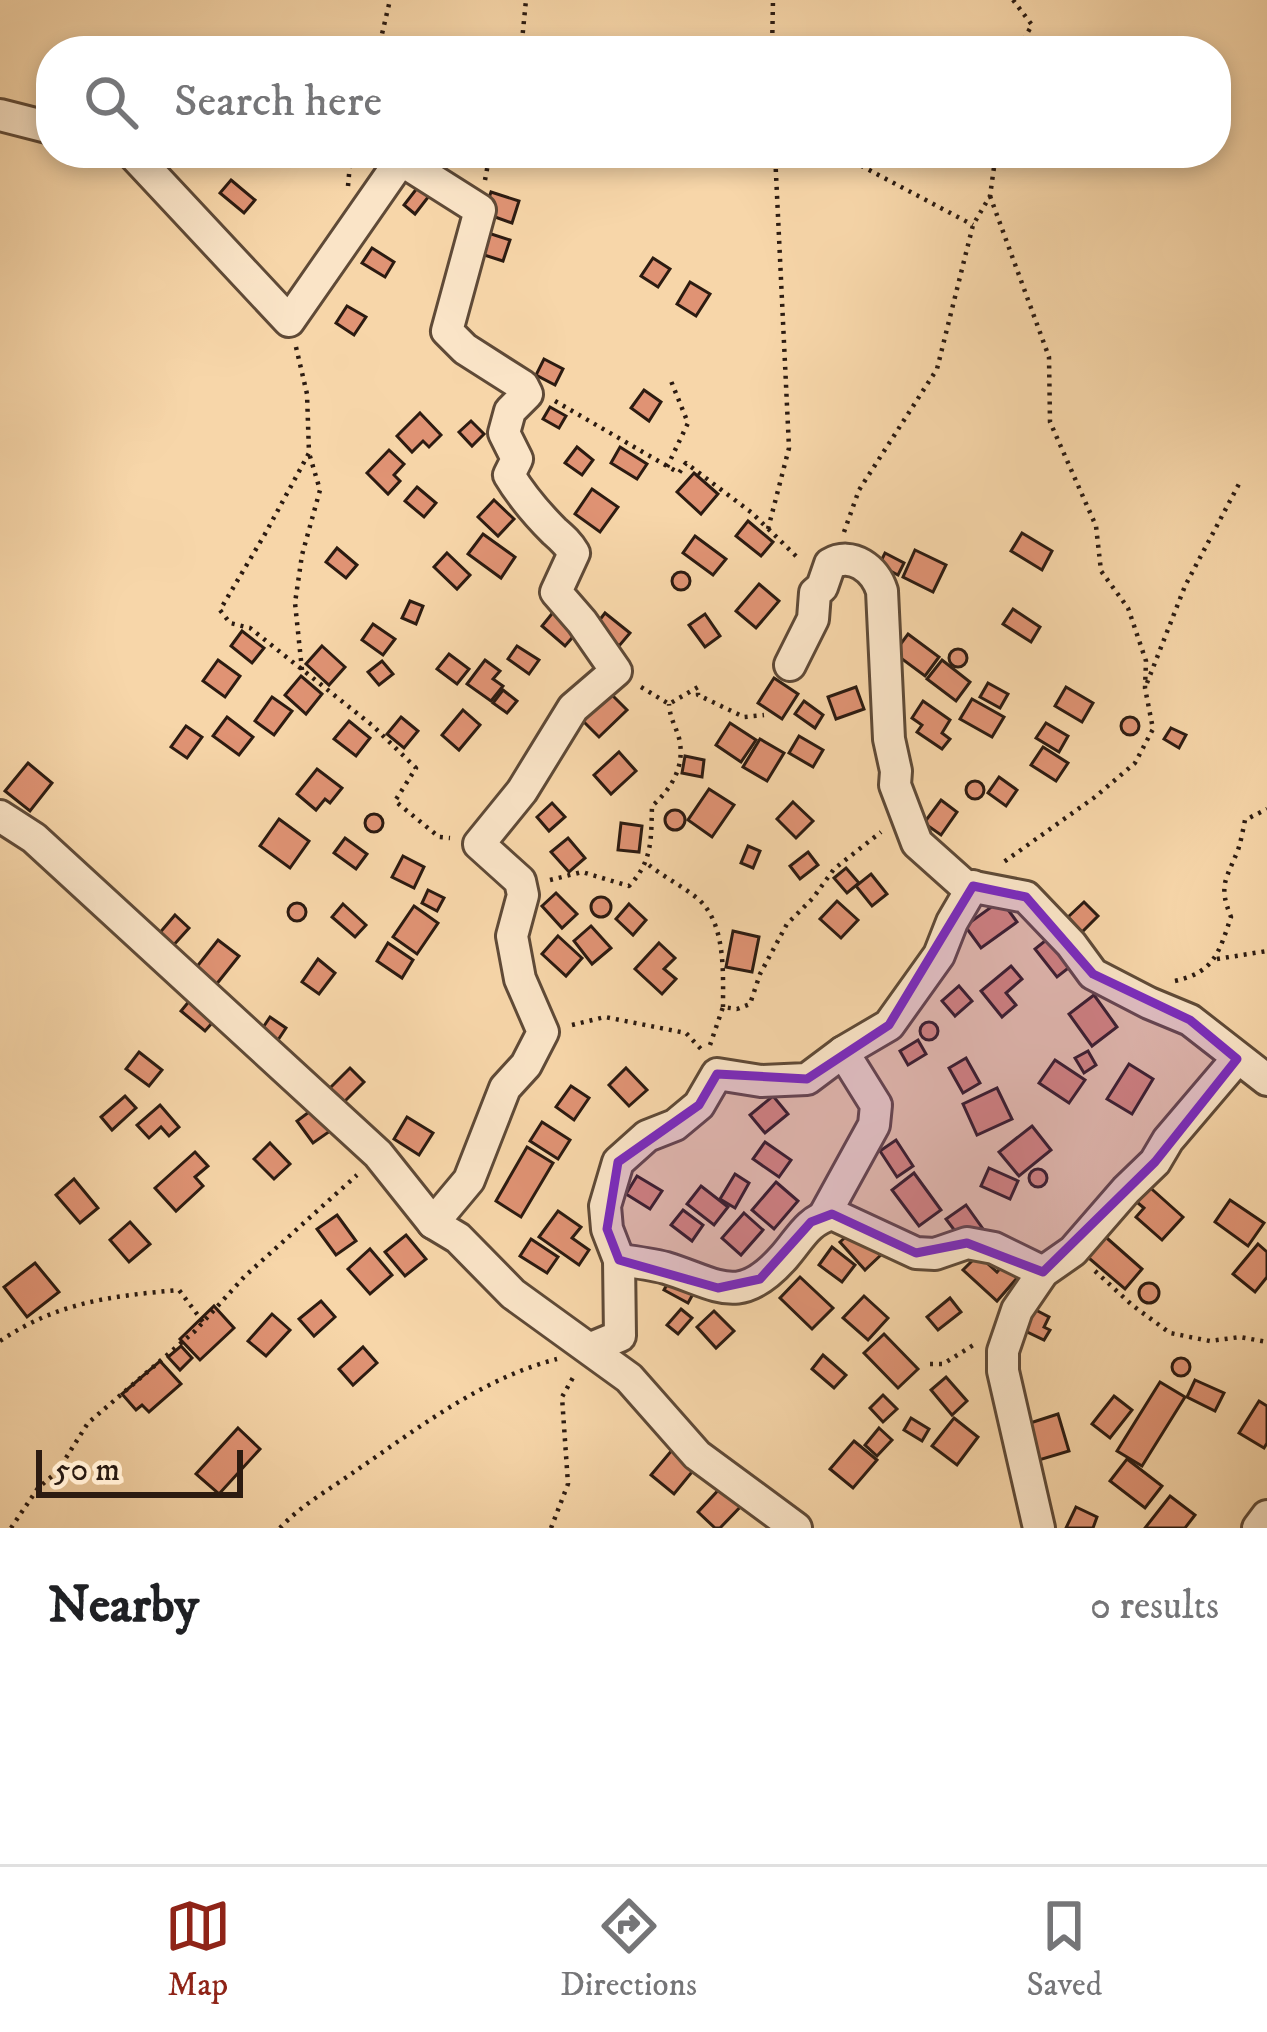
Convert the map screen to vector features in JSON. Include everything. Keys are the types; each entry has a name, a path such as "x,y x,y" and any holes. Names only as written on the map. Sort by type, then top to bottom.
{"street":[{"path":"0,115 36,124"},
{"path":"146,168 289,320 394,168"},
{"path":"413,168 481,210 447,331 465,349 518,382 526,394 510,411 504,433 517,459 509,475 574,553 556,592 616,671 573,708 522,791 479,844 512,872 522,889 512,936 520,979 543,1032 526,1065 506,1088 469,1180 433,1222"},
{"path":"790,665 813,619 815,593 828,574 862,562 880,585 895,784 911,832 923,849 964,885 1026,897 1093,974 1190,1020 1267,1080"},
{"path":"0,816 34,838 378,1154 433,1222 458,1238 513,1294 641,1390 697,1455 779,1523"},
{"path":"0,836 34,838"},
{"path":"591,1348 620,1336 619,1259 607,1229 605,1206 618,1162 647,1136 675,1126 699,1105 717,1074 761,1081 807,1079 889,1025 939,955 974,886"},
{"path":"824,1216 874,1125 876,1105 843,1052"},
{"path":"1040,1528 1003,1371 1003,1352 1017,1310 1043,1272 1073,1251 1155,1162 1237,1059"},
{"path":"619,1259 662,1267 718,1288 743,1288 776,1265 811,1222 832,1214 916,1253 934,1254 967,1243 994,1248 1043,1272"},
{"path":"1258,1528 1267,1516"}],"path":[{"path":"382,36 391,0"},
{"path":"524,36 526,0"},
{"path":"772,36 773,0"},
{"path":"1013,0 1032,26 1026,36"},
{"path":"769,529 790,448 776,168"},
{"path":"866,168 974,225"},
{"path":"526,394 547,396 679,473 686,463 752,513 808,567 828,574 859,490 937,369 974,225 990,196 994,168"},
{"path":"974,886 1135,763 1153,729 1145,688 1146,661 1128,608 1101,571 1096,526 1050,422 1049,357 990,196"},
{"path":"289,320 307,394 309,453 320,490 295,603 302,670"},
{"path":"667,466 688,423 671,381"},
{"path":"309,453 220,610 230,623 250,628 373,726 416,768 395,800 440,836 479,844"},
{"path":"1145,688 1185,586 1240,482"},
{"path":"616,671 669,704"},
{"path":"669,704 698,687 698,694 744,717 764,715"},
{"path":"522,889 582,872 629,886 647,864 653,842 652,806 673,785 681,746 670,723 669,704"},
{"path":"1150,1004 1167,982 1194,976 1216,958 1231,917 1222,896 1226,873 1246,820 1267,809"},
{"path":"723,1007 750,1004 760,974 788,924 834,869 874,836 908,819"},
{"path":"543,1032 605,1017 686,1034 707,1056 723,1007 713,915 696,897 647,864"},
{"path":"1216,958 1267,951"},
{"path":"11,1528 38,1488 57,1472 88,1423 203,1322 245,1276 378,1154"},
{"path":"1073,1251 1170,1333 1210,1341 1240,1336 1267,1342"},
{"path":"0,1341 28,1322 105,1296 179,1290 203,1322"},
{"path":"930,1364 943,1364 1012,1324"},
{"path":"280,1528 434,1417 523,1368 591,1348"},
{"path":"551,1528 568,1484 562,1396 591,1348"}],"highlighted area":[{"path":"973,886 1026,897 1093,974 1190,1020 1237,1059 1155,1162 1043,1272 967,1243 916,1253 832,1214 811,1222 760,1279 718,1288 619,1260 607,1229 618,1162 699,1105 717,1074 807,1079 889,1025"}],"building":[{"path":"231,180 255,200 244,213 220,193"},
{"path":"418,187 429,196 415,214 404,205"},
{"path":"491,192 519,201 512,223 484,213"},
{"path":"482,231 510,240 503,261 475,252"},
{"path":"372,248 394,262 385,277 362,263"},
{"path":"653,258 670,269 658,287 641,276"},
{"path":"690,282 710,294 696,316 677,304"},
{"path":"347,306 366,317 354,335 336,323"},
{"path":"544,359 563,369 555,385 536,375"},
{"path":"644,390 661,402 649,421 631,408"},
{"path":"550,407 566,416 559,428 543,419"},
{"path":"420,413 441,435 429,447 423,441 412,452 397,436"},
{"path":"471,421 484,434 472,446 459,432"},
{"path":"577,447 593,460 582,475 565,463"},
{"path":"620,447 647,464 637,479 611,463"},
{"path":"389,450 404,464 394,475 400,481 388,494 367,473"},
{"path":"694,473 718,494 701,514 677,492"},
{"path":"417,487 436,503 424,517 405,501"},
{"path":"592,489 618,507 600,532 575,514"},
{"path":"494,500 514,519 498,536 478,517"},
{"path":"748,521 773,542 761,556 736,536"},
{"path":"1022,533 1052,551 1042,570 1011,551"},
{"path":"483,534 515,557 501,578 468,554"},
{"path":"695,536 726,559 713,575 683,553"},
{"path":"337,548 357,565 346,578 326,562"},
{"path":"915,550 946,565 933,592 903,577"},
{"path":"447,553 470,575 457,589 434,567"},
{"path":"885,553 904,563 898,575 879,565"},
{"path":"681,572 690,581 681,590 672,581"},
{"path":"759,584 779,601 756,628 736,611"},
{"path":"410,601 423,606 416,624 402,618"},
{"path":"1013,609 1040,627 1031,642 1003,624"},
{"path":"555,610 578,631 565,646 542,626"},
{"path":"605,613 630,633 619,646 595,626"},
{"path":"705,614 720,636 705,647 689,625"},
{"path":"373,624 395,639 383,655 362,640"},
{"path":"242,631 264,648 252,663 231,646"},
{"path":"908,634 939,657 925,676 894,653"},
{"path":"322,646 345,667 329,685 306,664"},
{"path":"517,646 539,660 529,674 508,659"},
{"path":"958,649 967,658 958,667 949,658"},
{"path":"449,654 469,669 457,684 437,669"},
{"path":"218,660 240,676 225,697 203,681"},
{"path":"485,660 500,671 493,679 503,686 491,701 467,684"},
{"path":"942,660 970,682 956,701 927,679"},
{"path":"382,661 393,674 379,685 368,672"},
{"path":"301,676 322,694 306,714 285,695"},
{"path":"774,678 798,694 782,719 758,703"},
{"path":"988,683 1008,694 1000,708 980,697"},
{"path":"856,687 864,709 836,719 828,697"},
{"path":"1066,687 1093,703 1082,722 1055,706"},
{"path":"605,688 627,710 599,737 577,715"},
{"path":"503,690 517,701 507,713 493,703"},
{"path":"272,697 292,711 274,735 255,721"},
{"path":"972,699 1004,717 992,737 960,719"},
{"path":"804,701 823,715 815,728 795,714"},
{"path":"923,701 950,720 942,733 950,739 942,749 917,732 922,725 912,718"},
{"path":"463,710 480,725 459,750 442,735"},
{"path":"227,717 253,737 239,755 213,736"},
{"path":"401,717 418,731 404,748 387,734"},
{"path":"1130,717 1139,726 1130,735 1121,726"},
{"path":"349,721 370,738 356,756 334,739"},
{"path":"730,723 756,740 741,762 716,745"},
{"path":"1046,723 1068,736 1059,752 1036,738"},
{"path":"186,726 202,737 187,758 171,747"},
{"path":"1171,728 1186,735 1179,748 1164,739"},
{"path":"799,736 823,750 813,767 789,753"},
{"path":"760,739 784,753 767,781 743,767"},
{"path":"1043,747 1068,763 1056,781 1031,765"},
{"path":"619,752 636,771 611,794 594,775"},
{"path":"685,756 704,760 702,777 682,773"},
{"path":"28,763 52,783 30,811 5,791"},
{"path":"317,769 342,788 330,803 325,799 316,810 297,794"},
{"path":"999,777 1017,790 1006,806 988,793"},
{"path":"975,781 984,790 975,799 966,790"},
{"path":"709,789 734,805 712,837 688,820"},
{"path":"941,800 957,812 941,835 924,823"},
{"path":"793,802 813,821 796,838 777,819"},
{"path":"552,803 565,817 549,831 537,817"},
{"path":"675,810 685,820 675,830 665,820"},
{"path":"374,814 383,823 374,832 365,823"},
{"path":"279,819 309,841 290,868 260,846"},
{"path":"621,823 642,826 639,852 618,850"},
{"path":"345,838 367,854 356,869 334,853"},
{"path":"568,838 585,858 569,872 551,852"},
{"path":"748,846 760,851 753,868 741,863"},
{"path":"808,852 818,865 800,879 790,866"},
{"path":"403,856 424,867 414,888 392,877"},
{"path":"846,868 859,883 847,893 834,878"},
{"path":"871,874 887,894 872,906 856,886"},
{"path":"428,890 444,898 437,911 422,903"},
{"path":"556,893 577,914 562,928 542,906"},
{"path":"601,897 611,907 601,917 591,907"},
{"path":"1001,900 1017,922 981,948 965,926"},
{"path":"837,901 858,920 841,938 820,919"},
{"path":"1084,902 1098,916 1082,932 1068,917"},
{"path":"297,903 306,912 297,921 288,912"},
{"path":"343,904 366,925 355,937 332,917"},
{"path":"629,904 646,920 633,935 616,919"},
{"path":"414,906 438,923 417,954 393,937"},
{"path":"175,915 189,928 171,948 157,936"},
{"path":"591,926 611,948 592,964 574,941"},
{"path":"733,931 759,937 752,972 726,967"},
{"path":"558,936 582,958 566,976 542,954"},
{"path":"1050,937 1071,966 1057,977 1035,949"},
{"path":"218,940 239,956 215,986 195,969"},
{"path":"388,943 413,960 402,978 377,961"},
{"path":"659,943 675,958 664,969 676,979 662,994 635,969"},
{"path":"318,959 335,973 319,994 302,982"},
{"path":"1011,966 1022,979 1006,993 1016,1005 1002,1017 981,991"},
{"path":"959,986 972,1001 955,1016 942,1001"},
{"path":"196,993 220,1014 205,1031 181,1011"},
{"path":"1094,995 1117,1027 1092,1046 1069,1014"},
{"path":"270,1017 286,1028 276,1043 260,1032"},
{"path":"929,1022 938,1031 929,1040 920,1031"},
{"path":"918,1040 926,1054 908,1065 900,1051"},
{"path":"1088,1051 1096,1065 1084,1073 1075,1058"},
{"path":"139,1052 162,1070 149,1086 126,1069"},
{"path":"966,1058 980,1083 963,1093 949,1068"},
{"path":"1055,1060 1085,1080 1069,1103 1039,1083"},
{"path":"1129,1064 1153,1079 1132,1114 1107,1099"},
{"path":"350,1068 364,1082 343,1103 329,1089"},
{"path":"626,1068 647,1090 629,1106 609,1085"},
{"path":"571,1086 589,1098 574,1120 556,1107"},
{"path":"997,1088 1012,1119 977,1135 963,1104"},
{"path":"125,1096 136,1108 112,1130 101,1117"},
{"path":"773,1096 788,1114 765,1133 750,1115"},
{"path":"160,1105 179,1127 169,1136 161,1127 149,1138 137,1125"},
{"path":"317,1106 333,1129 313,1143 297,1121"},
{"path":"407,1117 433,1133 419,1155 394,1139"},
{"path":"542,1122 570,1140 558,1159 530,1141"},
{"path":"1032,1126 1051,1150 1019,1176 999,1152"},
{"path":"896,1140 913,1166 897,1177 880,1151"},
{"path":"765,1142 791,1160 779,1177 753,1159"},
{"path":"270,1143 290,1164 274,1179 254,1159"},
{"path":"527,1147 553,1163 521,1217 496,1201"},
{"path":"195,1152 208,1166 195,1177 203,1186 176,1211 155,1188"},
{"path":"989,1168 1018,1181 1010,1199 981,1186"},
{"path":"1038,1169 1047,1178 1038,1187 1029,1178"},
{"path":"914,1173 941,1210 919,1226 892,1190"},
{"path":"735,1174 749,1183 735,1208 720,1199"},
{"path":"637,1176 662,1191 650,1209 626,1194"},
{"path":"74,1179 98,1208 80,1223 56,1195"},
{"path":"776,1182 798,1201 774,1229 752,1210"},
{"path":"1145,1183 1183,1217 1162,1240 1136,1217 1144,1208 1132,1198"},
{"path":"701,1186 728,1207 714,1225 687,1204"},
{"path":"1230,1200 1264,1223 1248,1246 1215,1222"},
{"path":"966,1205 983,1229 964,1243 946,1219"},
{"path":"683,1210 703,1225 692,1241 671,1225"},
{"path":"558,1211 581,1227 572,1238 589,1250 579,1265 539,1237"},
{"path":"744,1213 763,1230 741,1255 722,1238"},
{"path":"337,1215 356,1241 336,1255 317,1229"},
{"path":"130,1222 150,1244 129,1262 110,1240"},
{"path":"858,1226 883,1253 865,1270 840,1242"},
{"path":"1100,1232 1142,1269 1125,1289 1083,1253"},
{"path":"406,1235 426,1259 405,1276 385,1252"},
{"path":"531,1239 558,1257 547,1273 520,1256"},
{"path":"1258,1244 1267,1252 1267,1277 1255,1292 1233,1274"},
{"path":"832,1247 855,1265 842,1282 819,1265"},
{"path":"370,1249 392,1275 370,1294 348,1269"},
{"path":"978,1255 997,1272 1003,1265 1017,1278 997,1301 963,1270"},
{"path":"35,1263 59,1292 27,1317 4,1287"},
{"path":"674,1272 698,1285 688,1303 664,1290"},
{"path":"800,1277 833,1308 812,1329 780,1298"},
{"path":"1149,1283 1159,1293 1149,1303 1139,1293"},
{"path":"864,1296 888,1318 868,1340 843,1318"},
{"path":"950,1298 961,1312 938,1330 927,1317"},
{"path":"321,1301 335,1317 314,1336 299,1319"},
{"path":"214,1306 234,1328 200,1360 180,1339"},
{"path":"1030,1307 1049,1317 1044,1327 1050,1330 1044,1340 1019,1328"},
{"path":"681,1309 692,1318 678,1334 667,1325"},
{"path":"714,1311 734,1331 716,1348 697,1327"},
{"path":"272,1314 290,1330 266,1356 248,1341"},
{"path":"884,1334 918,1369 898,1388 864,1353"},
{"path":"181,1346 192,1358 180,1370 168,1357"},
{"path":"363,1347 377,1363 353,1385 339,1369"},
{"path":"823,1355 846,1375 834,1388 812,1369"},
{"path":"1181,1358 1190,1367 1181,1376 1172,1367"},
{"path":"160,1361 181,1384 149,1412 142,1405 136,1410 122,1394"},
{"path":"946,1377 967,1401 952,1415 931,1390"},
{"path":"1195,1380 1224,1393 1215,1411 1187,1397"},
{"path":"1160,1382 1185,1397 1142,1466 1117,1451"},
{"path":"883,1395 897,1409 883,1422 870,1408"},
{"path":"1114,1396 1132,1410 1110,1438 1092,1424"},
{"path":"1259,1401 1267,1406 1264,1448 1239,1433"},
{"path":"1058,1414 1069,1451 1039,1460 1027,1424"},
{"path":"911,1418 929,1429 922,1441 904,1430"},
{"path":"954,1418 978,1437 957,1465 932,1446"},
{"path":"238,1428 260,1449 219,1494 196,1474"},
{"path":"879,1428 892,1440 877,1456 865,1445"},
{"path":"854,1441 877,1460 853,1488 830,1469"},
{"path":"678,1443 701,1461 674,1494 651,1475"},
{"path":"1127,1459 1162,1486 1145,1508 1110,1481"},
{"path":"725,1483 745,1502 715,1528 698,1512"},
{"path":"1170,1496 1195,1515 1185,1528 1145,1528"},
{"path":"1076,1507 1097,1517 1093,1528 1066,1528"}]}
